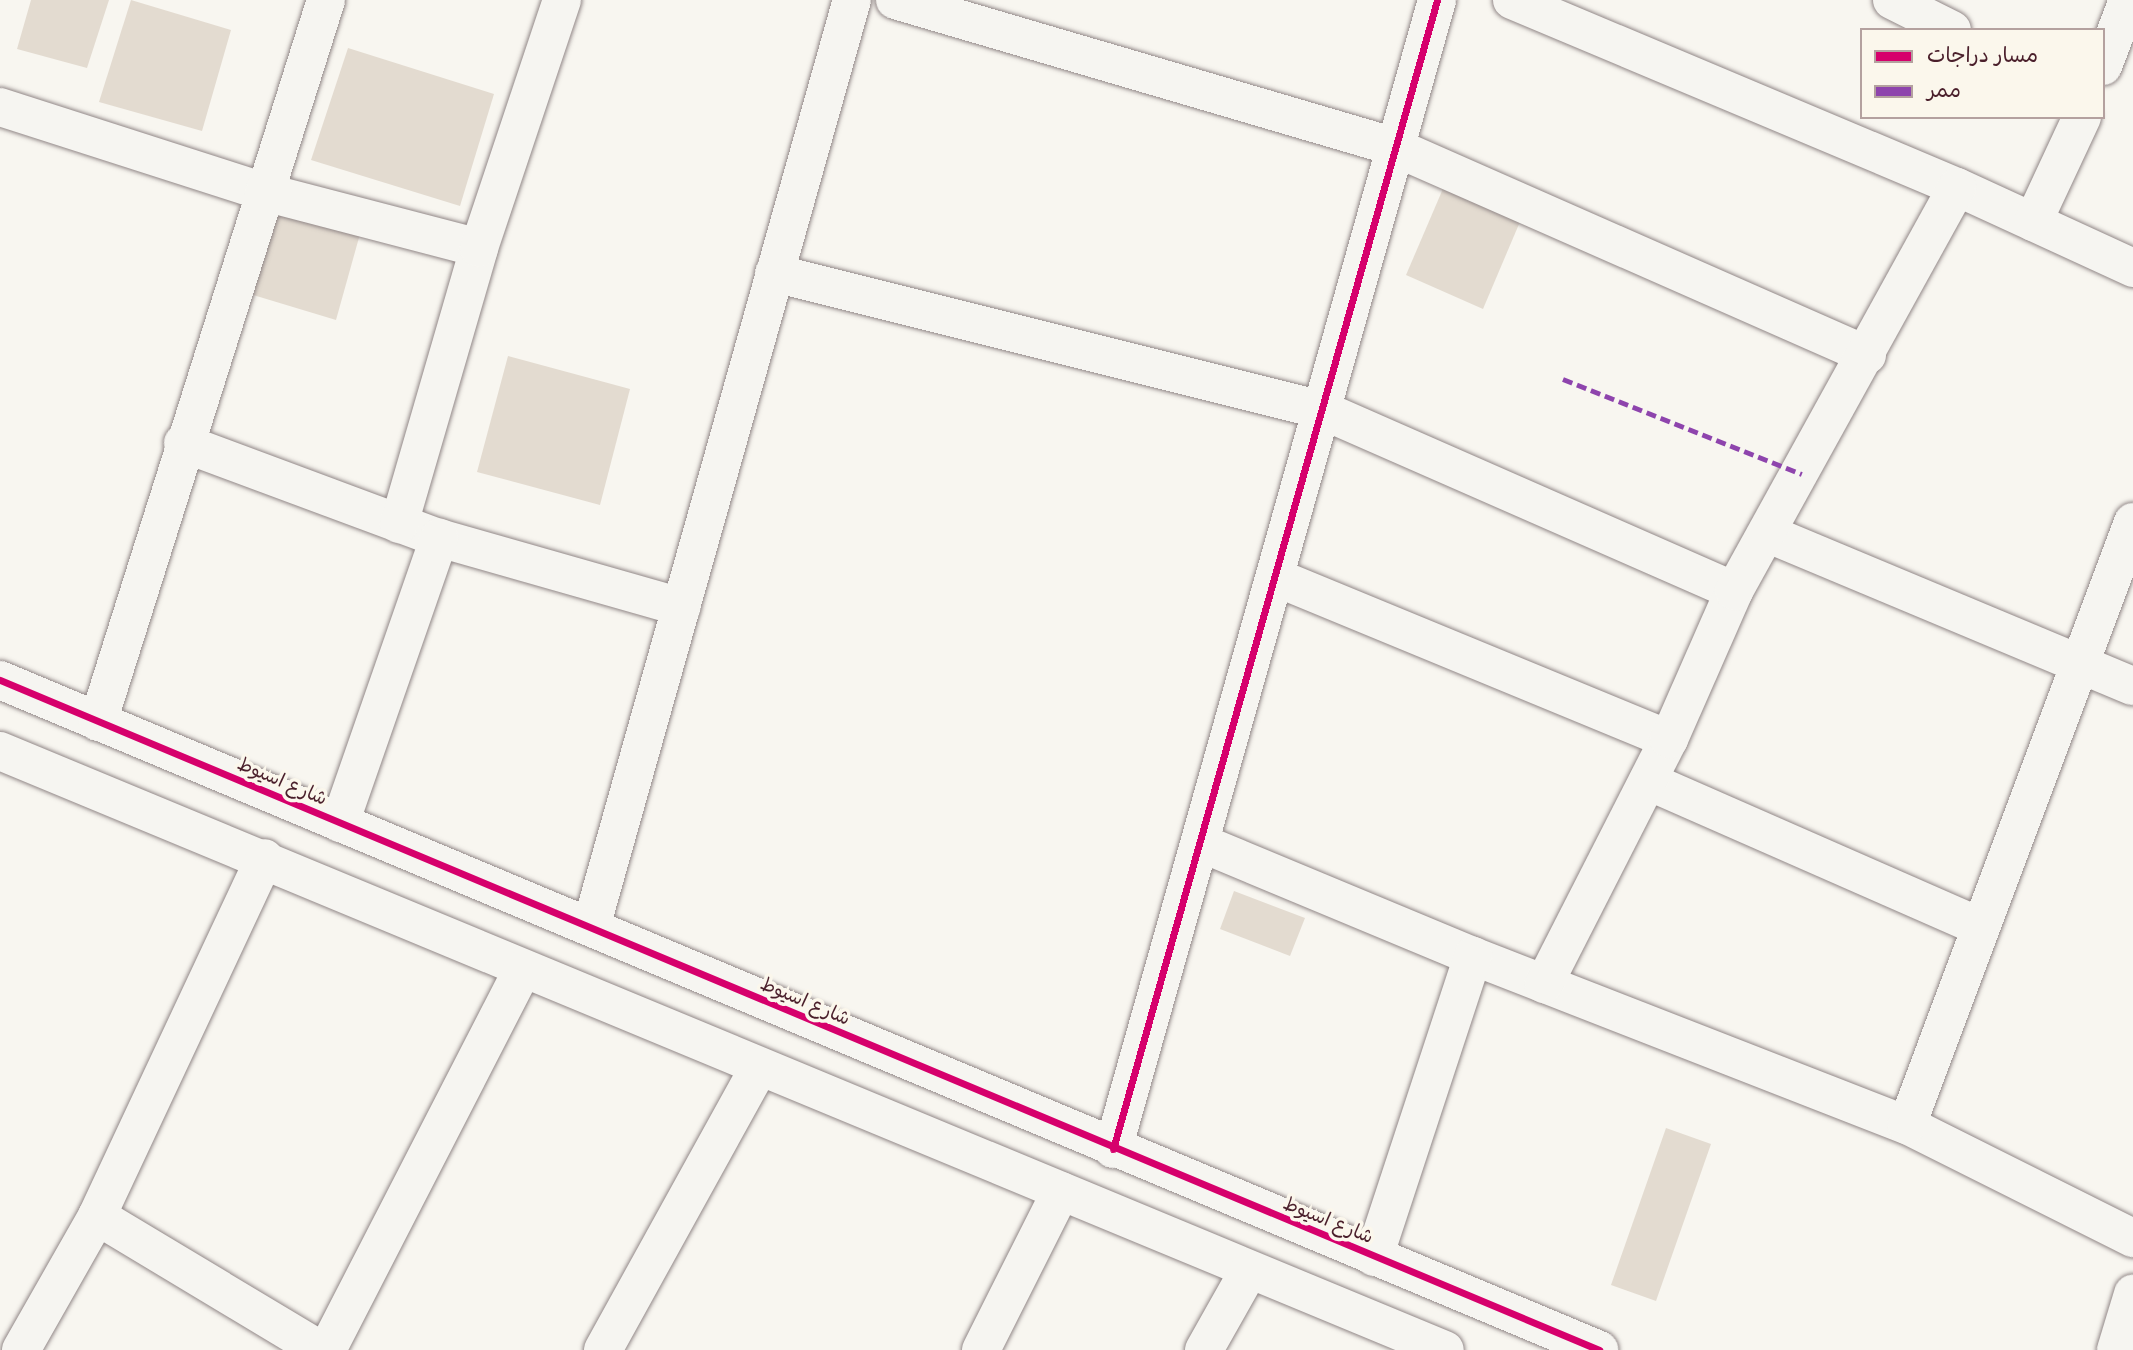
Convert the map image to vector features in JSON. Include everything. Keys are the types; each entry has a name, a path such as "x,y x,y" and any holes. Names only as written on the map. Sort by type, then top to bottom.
{"street":[{"path":"97,722 183,443 326,0"},
{"path":"399,524 478,248 562,0"},
{"path":"591,927 852,0"},
{"path":"895,0 1392,146 1867,355"},
{"path":"1113,1149 1322,410 1392,146 1437,0"},
{"path":"1892,0 1948,28"},
{"path":"2105,61 2128,0"},
{"path":"1525,2 1957,187 2133,268"},
{"path":"0,107 264,192 478,248"},
{"path":"2033,222 2081,119"},
{"path":"1544,984 1669,739 1734,591 1769,534 1957,187"},
{"path":"774,273 1322,410 1734,591"},
{"path":"183,443 439,538 681,607"},
{"path":"1907,1125 1979,926 2133,522"},
{"path":"1769,534 2077,665 2133,686"},
{"path":"340,824 439,538"},
{"path":"1275,577 1669,739"},
{"name":"شارع اسيوط","path":"0,680 1113,1149 1599,1350"},
{"path":"4,762 265,858 523,969 1060,1191 1248,1272 1445,1350"},
{"path":"1648,781 1979,926"},
{"path":"1201,843 1472,956 1907,1125 2133,1238"},
{"path":"21,1350 97,1216 265,858"},
{"path":"1374,1257 1472,956"},
{"path":"327,1350 523,969"},
{"path":"603,1350 759,1067"},
{"path":"981,1350 1060,1191"},
{"path":"97,1216 320,1350"},
{"path":"1204,1350 1248,1272"},
{"path":"2116,1350 2133,1294"}],"building":[{"path":"31,0 109,0 87,68 17,49"},
{"path":"131,0 231,30 202,131 99,102"},
{"path":"348,48 494,94 460,206 311,160"},
{"path":"1445,184 1522,217 1483,309 1406,275"},
{"path":"276,207 360,234 336,320 253,295"},
{"path":"508,356 630,389 600,505 477,472"},
{"path":"1234,891 1305,918 1290,956 1220,929"},
{"path":"1666,1128 1711,1144 1656,1301 1611,1285"}],"marked path":[{"path":"1563,379 1802,474"}],"cycle path":[{"path":"1113,1149 1437,0"},
{"path":"0,680 1599,1350"}]}
